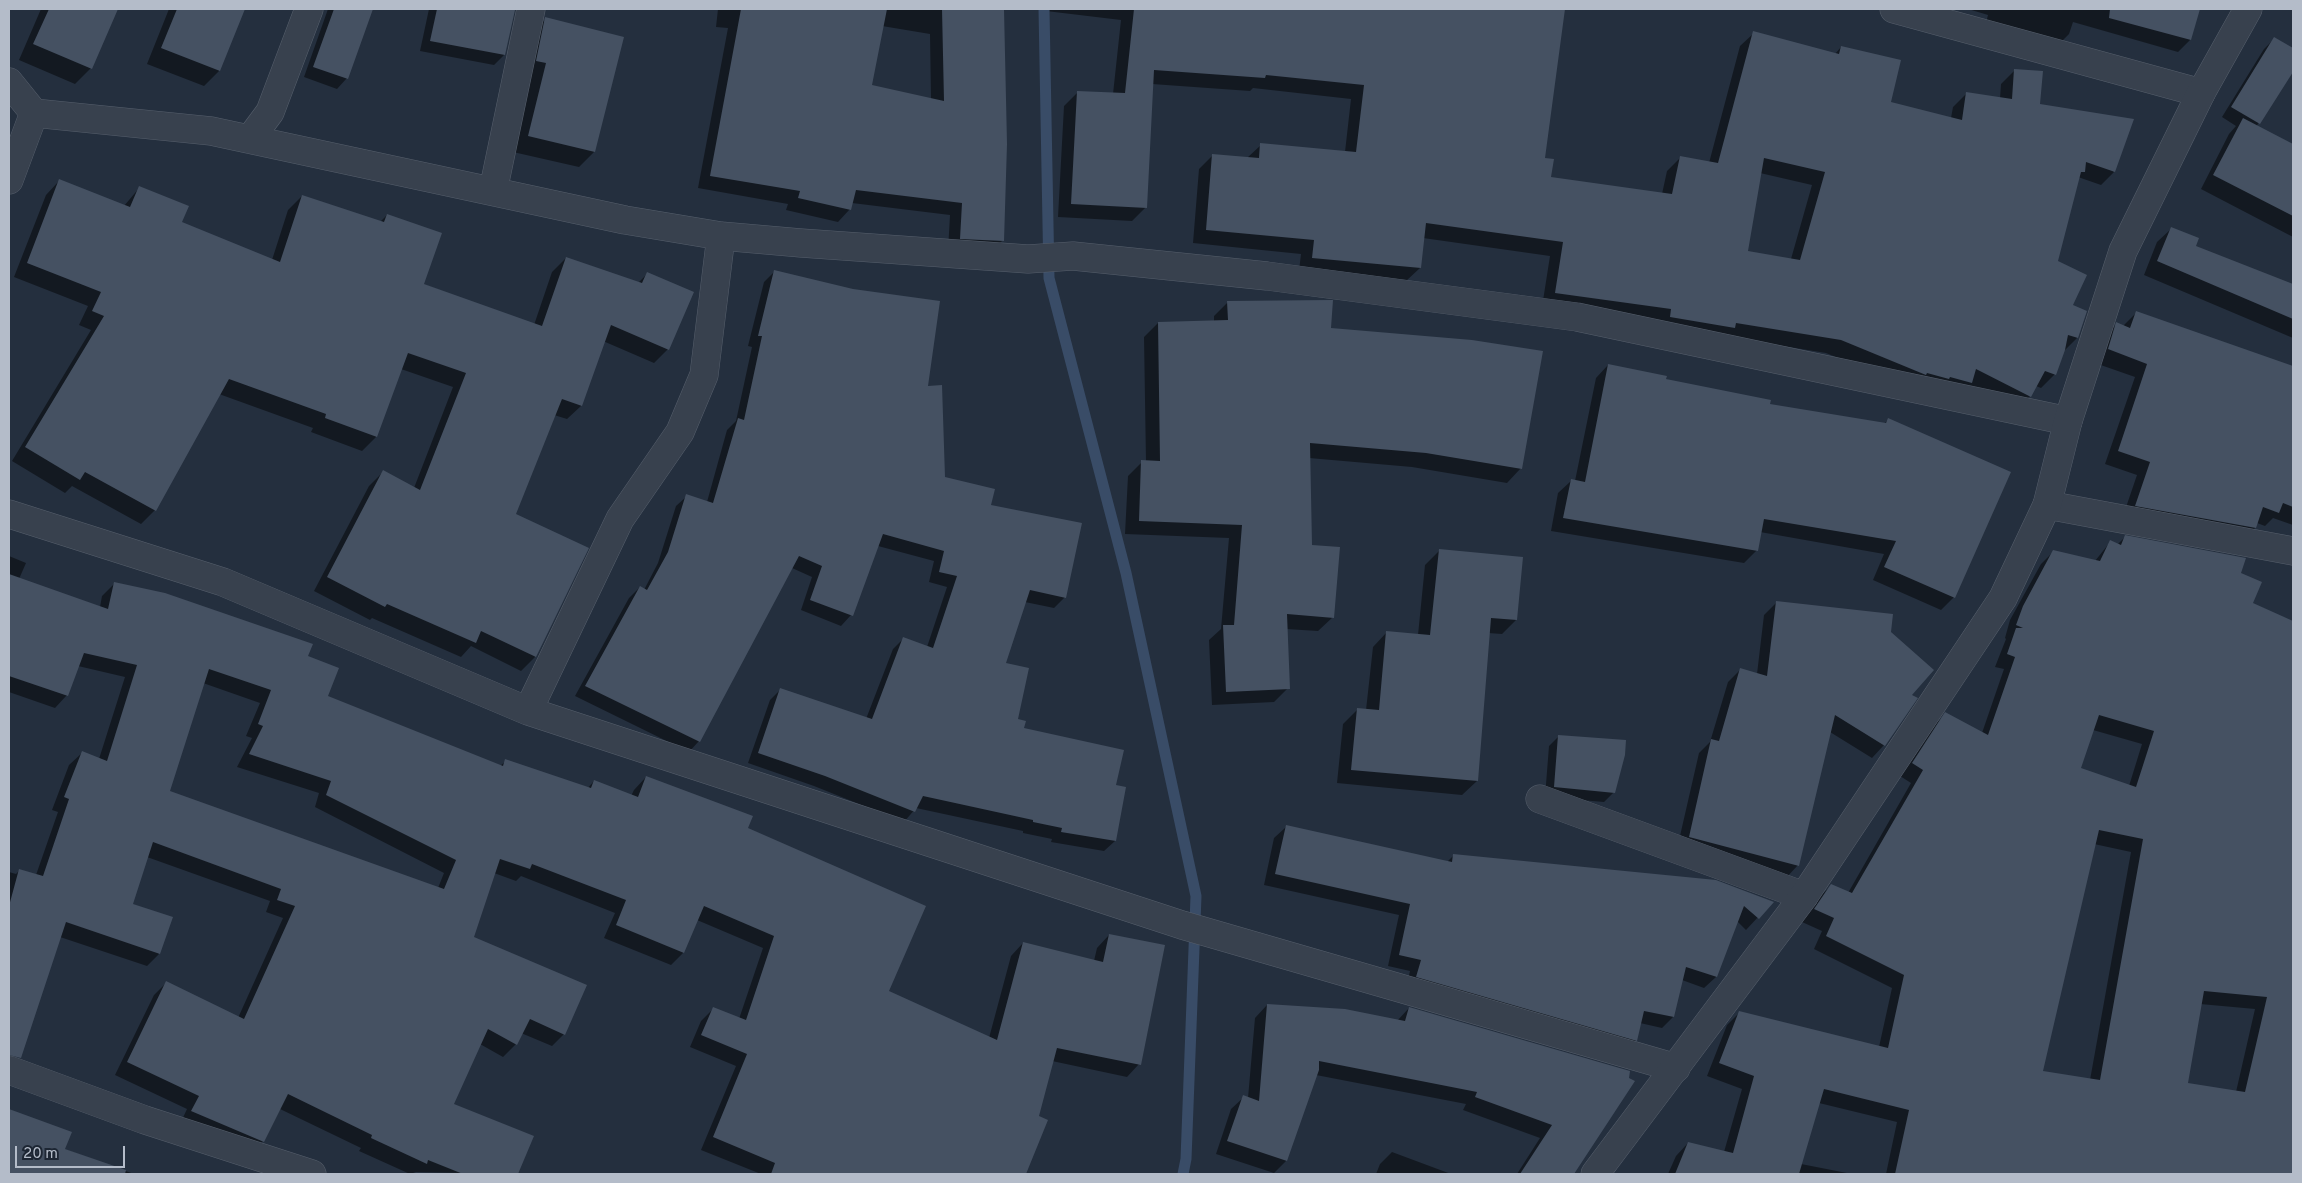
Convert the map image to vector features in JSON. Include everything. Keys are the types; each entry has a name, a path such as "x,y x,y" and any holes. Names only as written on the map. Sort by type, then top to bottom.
{"street":[{"path":"250,139 270,112 310,9"},
{"path":"493,192 531,9"},
{"path":"1894,9 2201,93"},
{"path":"1595,1174 1804,896 2003,598 2047,505 2068,421 2123,251 2201,93 2248,9"},
{"path":"9,82 34,113 211,132 625,220 722,236 1028,259 1073,256 1267,276 1577,318 2068,421"},
{"path":"9,180 34,113"},
{"path":"528,711 620,519 680,432 704,375 722,236"},
{"path":"2047,505 2293,551"},
{"path":"9,514 223,582 528,711 1182,925 1676,1068"},
{"path":"1540,800 1804,896"},
{"path":"9,1070 145,1120 312,1174"}],"building":[{"path":"49,9 118,9 92,69 33,44"},
{"path":"177,9 245,9 220,71 161,48"},
{"path":"334,9 373,9 348,79 313,67"},
{"path":"437,9 515,10 505,55 430,41"},
{"path":"741,9 887,9 872,85 944,101 942,9 1004,9 1007,144 1004,241 960,239 962,203 856,190 851,210 798,198 800,191 710,176"},
{"path":"1134,9 1565,9 1545,158 1554,159 1551,177 1672,194 1680,156 1718,163 1753,31 1839,54 1841,46 1901,60 1891,102 1962,120 1966,92 2012,99 2014,69 2043,71 2040,104 2134,119 2115,172 2086,162 2085,172 2081,172 2058,261 2087,275 2073,305 2087,311 2078,338 2068,335 2056,375 2045,371 2031,397 1976,369 1972,383 1927,373 1926,375 1841,340 1736,323 1735,328 1670,317 1671,309 1555,293 1563,242 1426,223 1421,268 1312,258 1314,240 1206,230 1212,154 1259,158 1260,143 1356,152 1364,85 1266,75 1265,78 1154,70 1147,208 1071,204 1077,91 1125,93","holes":["1764,158 1825,172 1800,260 1748,251"]},
{"path":"2110,9 2200,9 2191,40 2109,18"},
{"path":"545,17 624,37 595,152 528,136 546,63 536,61"},
{"path":"2274,37 2293,48 2293,72 2260,124 2231,107"},
{"path":"2243,118 2293,144 2293,216 2213,175"},
{"path":"59,179 130,207 139,186 189,206 182,222 280,262 302,195 384,222 387,214 442,233 424,284 542,326 566,257 642,283 647,272 694,292 669,350 611,325 582,406 562,399 516,514 589,548 536,657 481,631 476,643 387,604 385,607 327,577 383,470 420,490 466,373 408,353 377,437 325,418 326,414 229,379 156,511 85,472 80,480 25,447 104,316 92,311 101,292 27,263"},
{"path":"2171,227 2199,238 2196,246 2293,284 2293,319 2157,261"},
{"path":"774,270 853,289 940,301 928,386 942,385 945,477 995,489 991,505 1082,523 1066,598 1030,590 1006,663 1029,668 1018,719 1026,721 1024,728 1124,750 1116,785 1126,787 1116,841 1061,832 1062,828 1033,822 1033,820 923,796 915,812 825,776 758,753 780,688 872,719 903,637 933,648 957,576 939,572 944,551 883,534 853,616 810,600 822,566 799,556 700,742 585,686 640,586 647,590 668,552 686,494 713,503 738,418 744,420 762,336 758,336"},
{"path":"1333,300 1331,328 1472,340 1543,351 1522,469 1426,453 1310,443 1312,545 1340,547 1334,618 1287,614 1290,689 1226,692 1223,625 1234,625 1242,525 1139,521 1141,460 1160,461 1158,322 1228,320 1227,301"},
{"path":"2136,311 2293,366 2293,507 2283,503 2279,513 2263,507 2256,528 2135,506 2150,462 2118,451 2147,364 2108,349 2116,322 2130,328"},
{"path":"1608,364 1667,376 1666,379 1771,400 1770,404 1886,423 1888,418 2011,472 1955,598 1884,567 1896,541 1764,519 1758,551 1563,518 1571,479 1585,482"},
{"path":"2125,535 2246,558 2241,573 2262,582 2253,603 2293,621 2293,1174 1895,1174 1909,1110 1824,1089 1799,1174 1675,1174 1688,1142 1733,1153 1754,1076 1719,1063 1739,1011 1888,1048 1904,975 1826,936 1834,918 1814,909 1831,884 1852,893 1923,770 1912,763 1945,712 1988,735 2015,657 2007,654 2016,628 2023,628 2016,625 2023,606 2053,550 2100,561 2110,540 2121,545","holes":["2099,715 2154,731 2136,787 2081,768","2099,830 2143,839 2100,1080 2043,1071","2204,991 2267,997 2245,1092 2188,1083"]},
{"path":"1439,549 1523,557 1517,620 1491,618 1478,781 1351,770 1357,708 1379,710 1386,631 1430,635"},
{"path":"9,574 108,609 114,582 165,593 313,644 308,656 339,668 328,696 503,766 505,759 591,788 594,780 638,797 646,776 753,816 748,828 926,906 889,991 997,1040 1023,942 1103,962 1109,934 1165,945 1141,1065 1057,1048 1039,1116 1048,1120 1026,1174 771,1174 775,1163 713,1137 747,1054 701,1035 713,1007 746,1020 774,936 704,906 684,953 616,925 626,900 532,864 530,869 500,859 474,937 587,985 565,1035 530,1019 517,1045 488,1029 454,1104 534,1136 518,1174 463,1174 428,1160 427,1164 371,1138 372,1135 288,1094 264,1142 191,1111 199,1096 127,1062 166,981 244,1019 295,906 277,900 281,889 153,842 133,904 173,917 160,954 66,922 21,1058 9,1055 9,906 19,869 43,876 69,799 64,797 82,751 107,761 137,665 84,653 68,696 9,676","holes":["209,669 271,690 258,724 263,726 249,754 331,781 326,795 456,860 444,889 170,791"]},
{"path":"1776,601 1893,614 1891,632 1934,670 1912,695 1918,698 1885,746 1835,715 1799,866 1689,837 1711,739 1719,741 1740,668 1767,676"},
{"path":"1558,735 1626,740 1625,755 1615,793 1554,787"},
{"path":"1286,825 1452,862 1453,854 1716,880 1774,902 1759,919 1744,906 1717,977 1686,967 1674,1017 1644,1011 1637,1041 1416,977 1421,960 1399,955 1410,904 1275,874"},
{"path":"1267,1004 1345,1009 1405,1021 1409,1007 1630,1071 1629,1078 1635,1081 1574,1174 1520,1174 1552,1125 1475,1097 1477,1092 1319,1061 1319,1070 1287,1161 1227,1141 1243,1095 1259,1101"},
{"path":"9,1109 72,1132 65,1149 126,1170 125,1174 9,1174"}],"waterway":[{"path":"1044,9 1049,278 1126,573 1196,896 1186,1159 1183,1174"}]}
